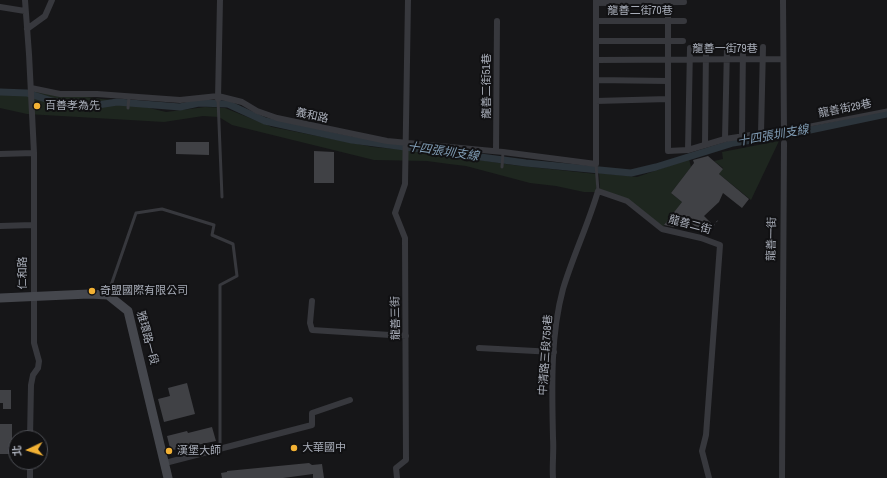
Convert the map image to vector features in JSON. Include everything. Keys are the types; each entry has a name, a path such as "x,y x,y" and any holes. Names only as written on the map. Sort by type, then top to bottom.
{"street":[{"path":"25,0 31,88"},
{"path":"27,29 45,16 52,0"},
{"path":"218,98 220,0"},
{"path":"408,0 404,143 499,152 596,164 596,1 684,2"},
{"name":"龍善一街","path":"783,0 784,131"},
{"path":"668,1 668,151 688,150 725,139 784,131"},
{"path":"0,7 25,11"},
{"name":"龍善二街51巷","path":"497,21 499,152"},
{"name":"龍善二街70巷","path":"596,21 684,21"},
{"path":"596,41 684,41"},
{"path":"725,139 727,47"},
{"path":"742,136 743,47"},
{"path":"761,133 762,47"},
{"path":"688,150 690,48"},
{"path":"705,145 706,48"},
{"name":"龍善一街79巷","path":"596,60 783,59"},
{"path":"596,80 668,80"},
{"name":"義和路","path":"31,88 60,94 97,94 180,100 218,98 242,102 257,111 277,118 333,131 404,143"},
{"name":"仁和路","path":"30,430 31,385 33,376 38,368 39,360 34,343 34,153 31,88"},
{"path":"596,101 668,99"},
{"name":"龍善三街","path":"397,478 396,468 406,460 405,238 395,213 405,184 404,143"},
{"name":"龍善一街","path":"782,478 784,143"},
{"path":"0,154 34,153"},
{"name":"中清路三段758巷","path":"553,478 552,395 555,326 563,290 573,257 589,222 598,191"},
{"name":"龍善二街","path":"598,191 627,201 662,229 701,238 720,245 706,435 702,451 709,478"},
{"path":"0,226 33,225"},
{"path":"0,298 89,294 108,296"},
{"name":"雅環路一段","path":"108,296 128,311 131,320 168,478"},
{"path":"312,301 310,323 312,330 406,336"},
{"path":"479,348 554,352"},
{"path":"165,463 312,425 312,413 350,400"}],"lane":[{"path":"128,108 129,97"},
{"path":"218,98 222,197"},
{"name":"龍善街29巷","path":"784,131 887,110"},
{"name":"龍善一街","path":"784,131 784,143"},
{"path":"499,152 502,167"},
{"path":"596,164 598,191"},
{"path":"108,296 136,213 162,209 214,225 212,235 233,244 237,276 220,284 220,449"}],"path":[{"path":"669,217 678,225"},
{"path":"675,226 684,219 699,231"},
{"path":"704,235 706,235 718,220"}],"shaded area":[{"path":"32,90 137,102 137,105 166,112 205,107 225,108 272,127 373,147 419,151 513,165 596,174 597,192 584,192 556,186 530,183 466,166 427,161 374,160 232,125 219,117 203,116 164,122 27,114 0,108 0,94 29,95"},
{"path":"779,141 751,200 719,174 723,168 714,161 723,159 722,152"},
{"path":"689,159 691,167 671,193 682,202 663,227 628,199 600,190 599,173 637,177"}],"building":[{"path":"176,142 209,142 209,155 176,154"},
{"path":"314,151 334,152 334,183 314,183"},
{"path":"708,156 723,169 719,174 749,199 742,208 723,193 719,202 704,216 712,224 704,233 683,217 674,227 664,225 682,202 671,193 694,163 693,160"},
{"path":"187,383 195,414 164,422 158,399 170,396 168,388"},
{"path":"0,390 11,390 11,409 3,409 3,403 0,403"},
{"path":"0,424 12,424 12,430 8,430 8,454 0,454"},
{"path":"212,427 216,441 173,450 170,448 167,436"},
{"path":"309,463 312,465 322,464 324,478 313,478 313,474 283,478 222,478 221,473 227,471"}],"waterway":[{"name":"十四張圳支線","path":"0,92 27,93 52,101 85,107 117,102 180,107 199,103 228,104 265,121 352,140 526,163 631,173 656,167 733,143 791,134 887,114"}],"place":[{"name":"百善孝為先","path":"37,106"},
{"name":"奇盟國際有限公司","path":"92,291"},
{"name":"大華國中","path":"294,448"},
{"name":"漢堡大師","path":"169,451"}]}
